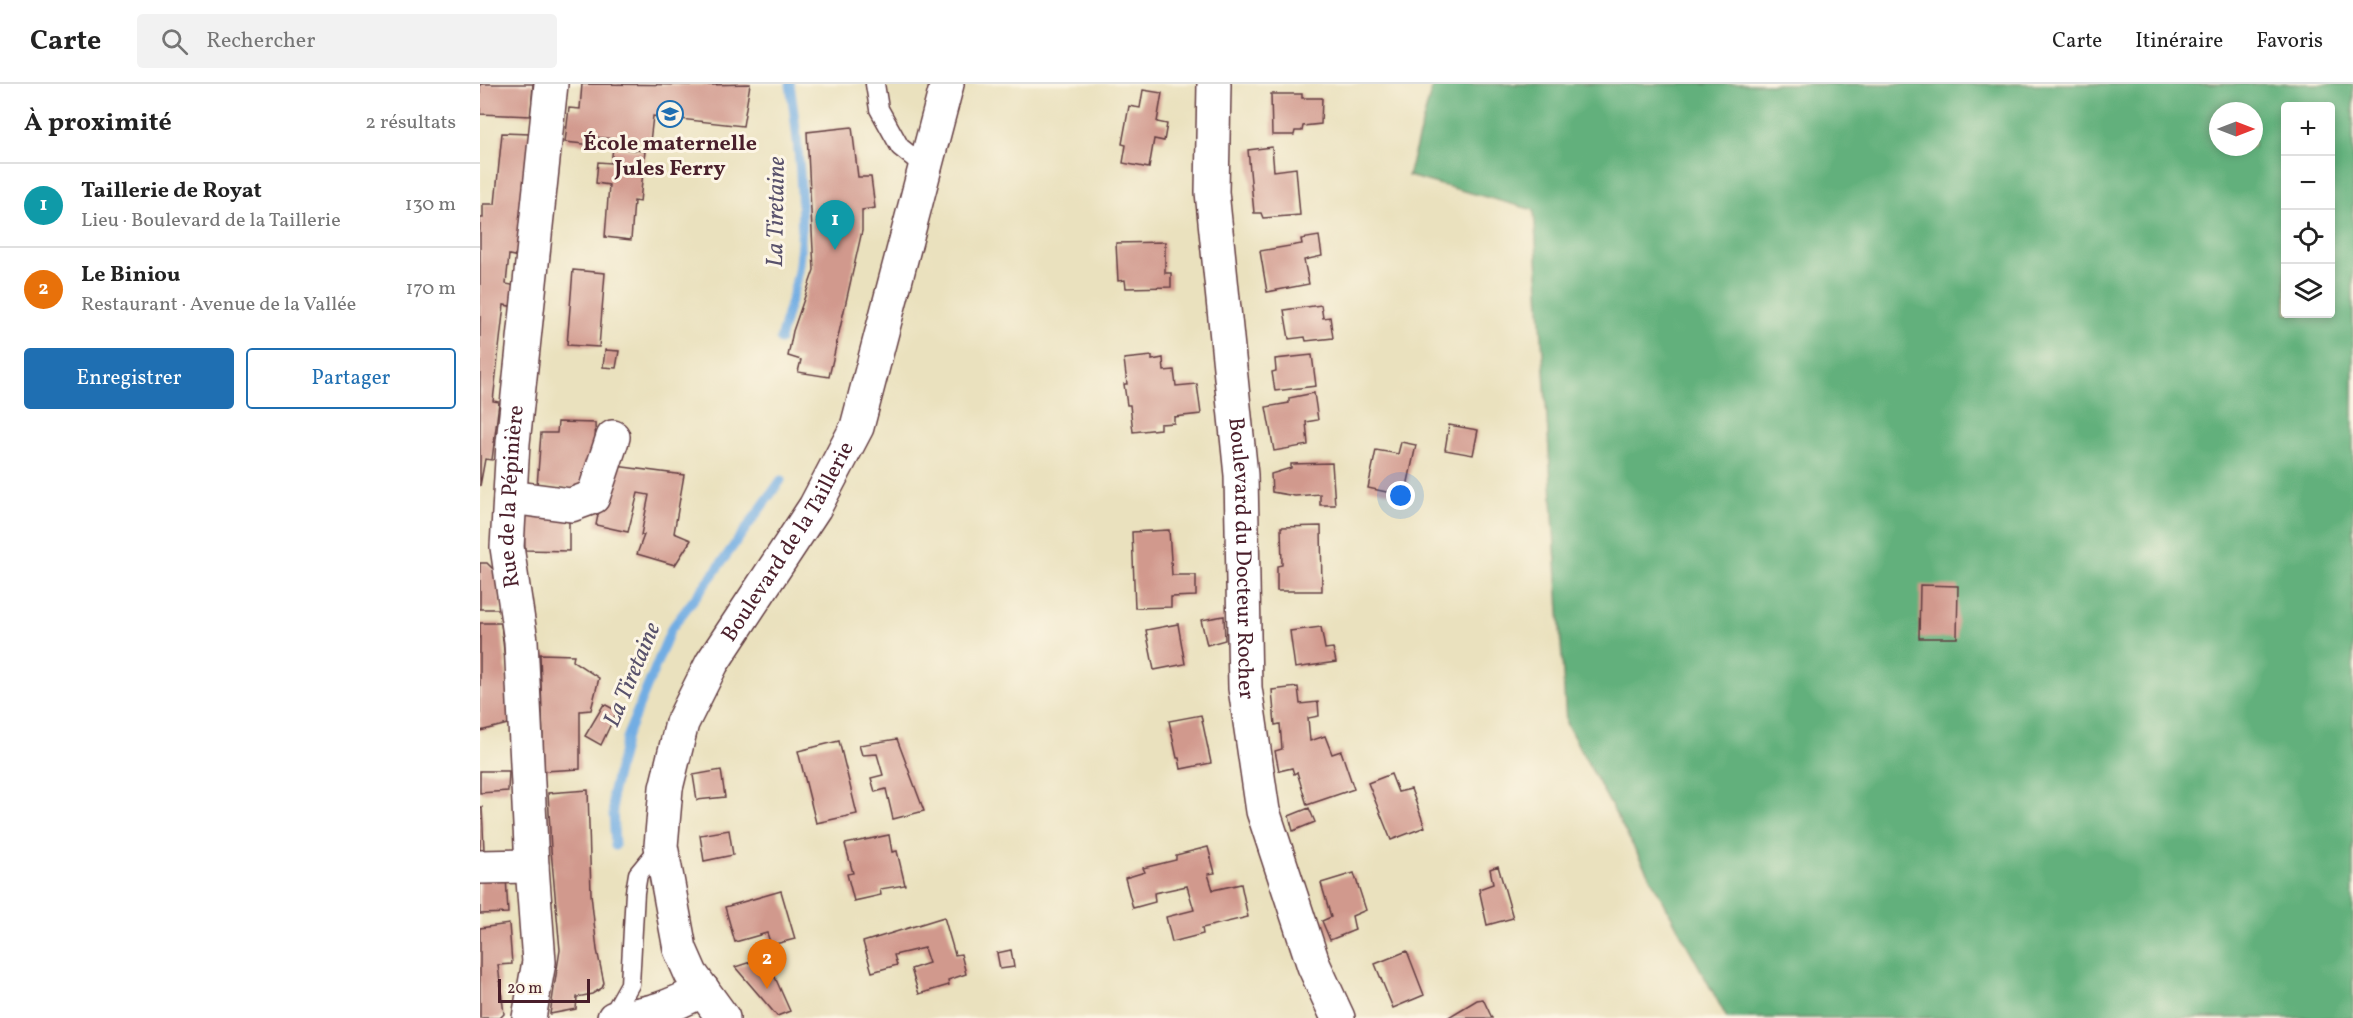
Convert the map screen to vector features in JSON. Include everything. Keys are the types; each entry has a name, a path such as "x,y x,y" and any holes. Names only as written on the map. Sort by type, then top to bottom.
{"street":[{"name":"Rue de la Pépinière","path":"529,1018 539,962 521,641 494,547 510,497 513,442 551,84"},
{"name":"Boulevard de la Taillerie","path":"723,1018 690,974 680,949 661,846 666,788 682,723 712,663 815,507 856,427 947,84"},
{"name":"Boulevard du Docteur Rocher","path":"1214,84 1212,192 1241,475 1245,688 1263,811 1314,966 1338,1018"},
{"path":"510,497 571,506 593,497 613,437"},
{"path":"480,867 532,866"},
{"path":"613,1018 660,1010 703,990"}],"lane":[{"path":"876,84 879,109 900,147 924,166"},
{"path":"613,1018 630,984 638,874 661,846"}],"green space":[{"path":"1433,84 2353,84 2353,1018 1727,1018 1566,723 1534,210 1408,176"}],"building":[{"path":"480,84 533,84 531,116 480,114"},
{"name":"École maternelle Jules Ferry","path":"582,84 750,84 743,126 653,116 650,142 593,137 593,145 565,142 569,108 580,109"},
{"path":"1143,90 1162,93 1157,122 1167,124 1164,141 1154,139 1149,168 1123,163 1126,145 1122,144 1129,106 1140,108"},
{"path":"1271,94 1302,94 1302,98 1322,98 1321,124 1303,126 1302,131 1295,131 1294,135 1272,135"},
{"path":"852,127 858,177 871,177 875,208 862,210 862,231 829,377 798,372 801,360 788,356 793,331 814,270 807,132"},
{"path":"502,133 530,134 519,257 509,255 506,284 517,286 515,307 504,305 493,401 499,402 492,460 485,459 480,486 480,218 483,218 483,204 495,204"},
{"path":"1272,147 1274,171 1296,168 1300,215 1263,218 1261,213 1254,213 1248,150"},
{"path":"613,148 645,151 640,202 634,201 631,240 605,237 609,185 596,183 598,162 611,163"},
{"path":"1319,236 1322,256 1304,260 1309,284 1267,292 1260,251 1302,244 1301,239"},
{"path":"1165,242 1165,273 1171,273 1171,287 1126,288 1125,280 1118,281 1116,243"},
{"path":"573,270 605,273 599,347 567,345"},
{"path":"1321,305 1323,318 1330,317 1333,338 1306,341 1305,337 1289,339 1284,310"},
{"path":"605,350 619,351 616,368 603,367"},
{"path":"1312,355 1316,386 1275,391 1272,372 1276,371 1275,359"},
{"path":"1152,356 1152,360 1163,358 1164,371 1174,370 1176,386 1197,384 1201,414 1174,417 1174,423 1160,424 1160,429 1133,432 1130,405 1127,405 1124,384 1127,384 1124,359"},
{"path":"1314,393 1318,420 1306,422 1308,445 1274,451 1266,407 1289,403 1289,398"},
{"path":"558,422 595,423 596,456 588,489 537,486 541,433 557,433"},
{"path":"1449,425 1478,430 1473,455 1445,450"},
{"path":"1401,442 1416,445 1405,496 1368,488 1376,450 1398,454"},
{"path":"1332,463 1335,505 1320,505 1320,494 1295,496 1272,492 1271,474 1291,468 1291,464"},
{"path":"608,465 684,475 674,533 691,540 675,565 637,554 644,535 641,535 649,495 638,493 628,532 596,525"},
{"path":"523,508 569,515 569,551 525,550"},
{"path":"1321,526 1322,591 1277,591 1277,566 1282,565 1281,527"},
{"path":"1169,530 1172,575 1196,575 1196,596 1171,597 1171,607 1135,608 1132,532"},
{"path":"480,563 487,563 499,575 501,609 480,609"},
{"path":"1920,585 1958,586 1957,638 1919,638"},
{"path":"1224,616 1225,640 1207,645 1201,620"},
{"path":"480,623 501,623 512,723 480,731"},
{"path":"1178,624 1185,664 1154,670 1146,630"},
{"path":"1321,627 1325,649 1333,648 1336,662 1295,668 1290,631"},
{"path":"540,654 574,655 573,661 599,678 591,710 580,711 580,769 544,771"},
{"path":"1298,687 1300,704 1318,702 1319,716 1308,718 1310,741 1325,736 1332,754 1341,751 1354,789 1307,805 1297,772 1294,774 1292,768 1279,771 1275,751 1282,749 1280,724 1275,725 1272,690"},
{"path":"604,704 617,711 601,745 585,736"},
{"path":"1201,715 1211,763 1181,769 1169,721"},
{"path":"897,739 924,811 893,819 886,789 875,792 871,778 883,775 877,754 862,755 859,745"},
{"path":"839,741 857,814 816,823 798,751"},
{"path":"721,770 725,797 697,800 693,775"},
{"path":"480,771 509,771 508,791 480,793"},
{"path":"1391,774 1398,792 1411,789 1425,827 1391,840 1368,783"},
{"path":"588,790 591,894 597,950 604,983 602,988 592,994 577,997 576,1009 550,1014 560,950 548,793"},
{"path":"480,807 482,807 484,850 480,850"},
{"path":"1309,808 1315,822 1293,831 1289,816"},
{"path":"729,830 733,855 704,861 700,835"},
{"path":"889,835 892,852 897,851 905,885 880,889 881,895 854,901 847,874 853,873 845,844"},
{"path":"1208,847 1215,873 1208,874 1213,890 1241,884 1248,917 1202,928 1203,934 1172,942 1166,917 1194,910 1187,886 1154,893 1155,902 1133,908 1125,878 1145,872 1143,868 1176,860 1176,855"},
{"path":"1498,866 1513,918 1487,925 1479,889 1493,884 1490,869"},
{"path":"1354,873 1366,910 1352,916 1355,930 1330,940 1322,921 1331,917 1321,883"},
{"path":"506,876 508,913 480,914 480,878"},
{"path":"781,891 795,939 771,945 767,933 735,942 725,907"},
{"path":"944,917 955,955 961,954 966,974 948,980 949,985 919,994 911,969 929,963 924,948 894,955 897,965 872,972 863,942"},
{"path":"509,924 512,964 498,965 504,1014 500,1018 480,1018 480,928"},
{"path":"1011,950 1014,967 1000,969 997,953"},
{"path":"1407,951 1424,995 1393,1008 1375,964"},
{"path":"766,957 790,1011 777,1016 735,967"},
{"path":"1483,999 1492,1018 1447,1018 1477,1000"}],"waterway":[{"name":"La Tiretaine","path":"780,340 796,283 802,220 796,127 790,84"},
{"name":"La Tiretaine","path":"615,846 612,794 626,738 671,629 781,480"}],"place":[{"name":"École maternelle Jules Ferry","path":"670,114"},
{"name":"Taillerie de Royat","path":"835,250"},
{"name":"Le Biniou","path":"767,989"}]}
